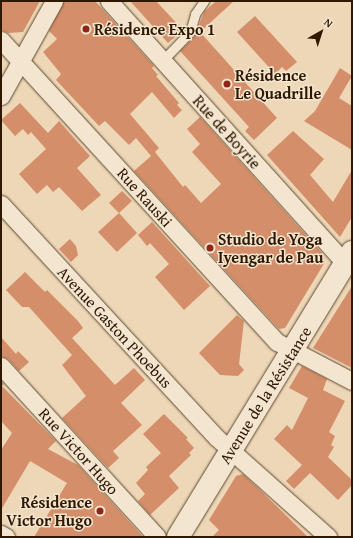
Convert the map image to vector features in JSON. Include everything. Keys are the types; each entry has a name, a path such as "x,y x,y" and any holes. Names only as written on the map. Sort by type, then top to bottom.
{"street":[{"path":"1,96 54,1"},
{"name":"Rue de Boyrie","path":"109,1 349,258"},
{"name":"Rue Rauski","path":"1,40 277,342 352,381"},
{"name":"Avenue Gaston Phoebus","path":"1,204 217,438 328,537"},
{"name":"Avenue de la Résistance","path":"178,537 349,258"},
{"name":"Rue Victor Hugo","path":"1,366 157,537"},
{"path":"1,534 6,537"}],"lane":[{"path":"163,60 190,32 195,14 204,1"}],"building":[{"path":"1,1 40,1 23,32 9,33 1,30"},
{"path":"64,1 95,1 154,66 152,68 158,75 156,76 179,103 177,105 182,110 174,118 152,92 130,114 159,148 155,152 183,187 185,185 201,203 221,184 192,152 200,144 187,129 200,117 323,254 325,262 285,328 279,329 134,171 151,156 136,138 129,145 105,121 99,126 56,80 61,74 43,52 57,39 49,31"},
{"path":"130,1 156,1 183,30 168,43"},
{"name":"Résidence Le Quadrille","path":"216,1 234,1 200,32 277,118 254,140 245,131 249,127 180,51 195,36 204,12"},
{"path":"255,16 297,62 286,71 282,67 275,74 237,32"},
{"path":"340,68 352,76 339,98 352,106 352,150 304,121 315,111"},
{"path":"20,103 48,133 59,121 90,156 77,168 101,195 82,211 59,187 53,192 47,185 37,194 19,174 46,149 31,132 28,135 23,129 15,136 1,120"},
{"path":"293,131 324,159 310,175 333,202 352,170 352,217 340,237 267,155"},
{"path":"122,191 132,201 119,213 109,203"},
{"path":"119,213 137,233 117,252 98,232"},
{"path":"152,222 210,286 184,310 155,277 169,264 150,243 147,246 138,235"},
{"path":"70,239 76,246 78,255 71,262 59,249"},
{"path":"25,272 45,292 47,290 78,321 83,328 72,338 115,385 134,368 145,380 121,403 142,425 113,451 119,458 108,468 62,418 86,396 62,365 72,355 29,307 22,307 6,290"},
{"path":"352,286 352,368 313,348"},
{"path":"237,315 244,321 239,364 244,370 238,376 220,375 199,353"},
{"path":"1,337 16,354 18,351 29,362 19,371 8,359 1,356"},
{"path":"302,366 327,379 323,390 345,401 329,432 335,436 331,445 334,447 328,457 352,480 352,485 338,500 310,473 294,489 286,481 302,465 274,439 287,425 292,430 308,398 289,388"},
{"path":"1,381 4,384 2,386 56,441 48,449 78,465 143,537 34,537 67,483 30,461 1,510 1,450 12,433 1,421"},
{"path":"164,414 188,438 186,439 194,448 189,453 191,455 169,476 179,488 150,515 138,501 145,494 136,483 148,470 146,467 161,453 143,434"},
{"path":"243,474 308,537 212,537 219,530 209,520 236,476"}],"place":[{"name":"Résidence Expo 1","path":"86,29"},
{"name":"Résidence Le Quadrille","path":"227,84"},
{"name":"Studio de Yoga Iyengar de Pau","path":"210,248"},
{"name":"Résidence Victor Hugo","path":"100,511"}]}
